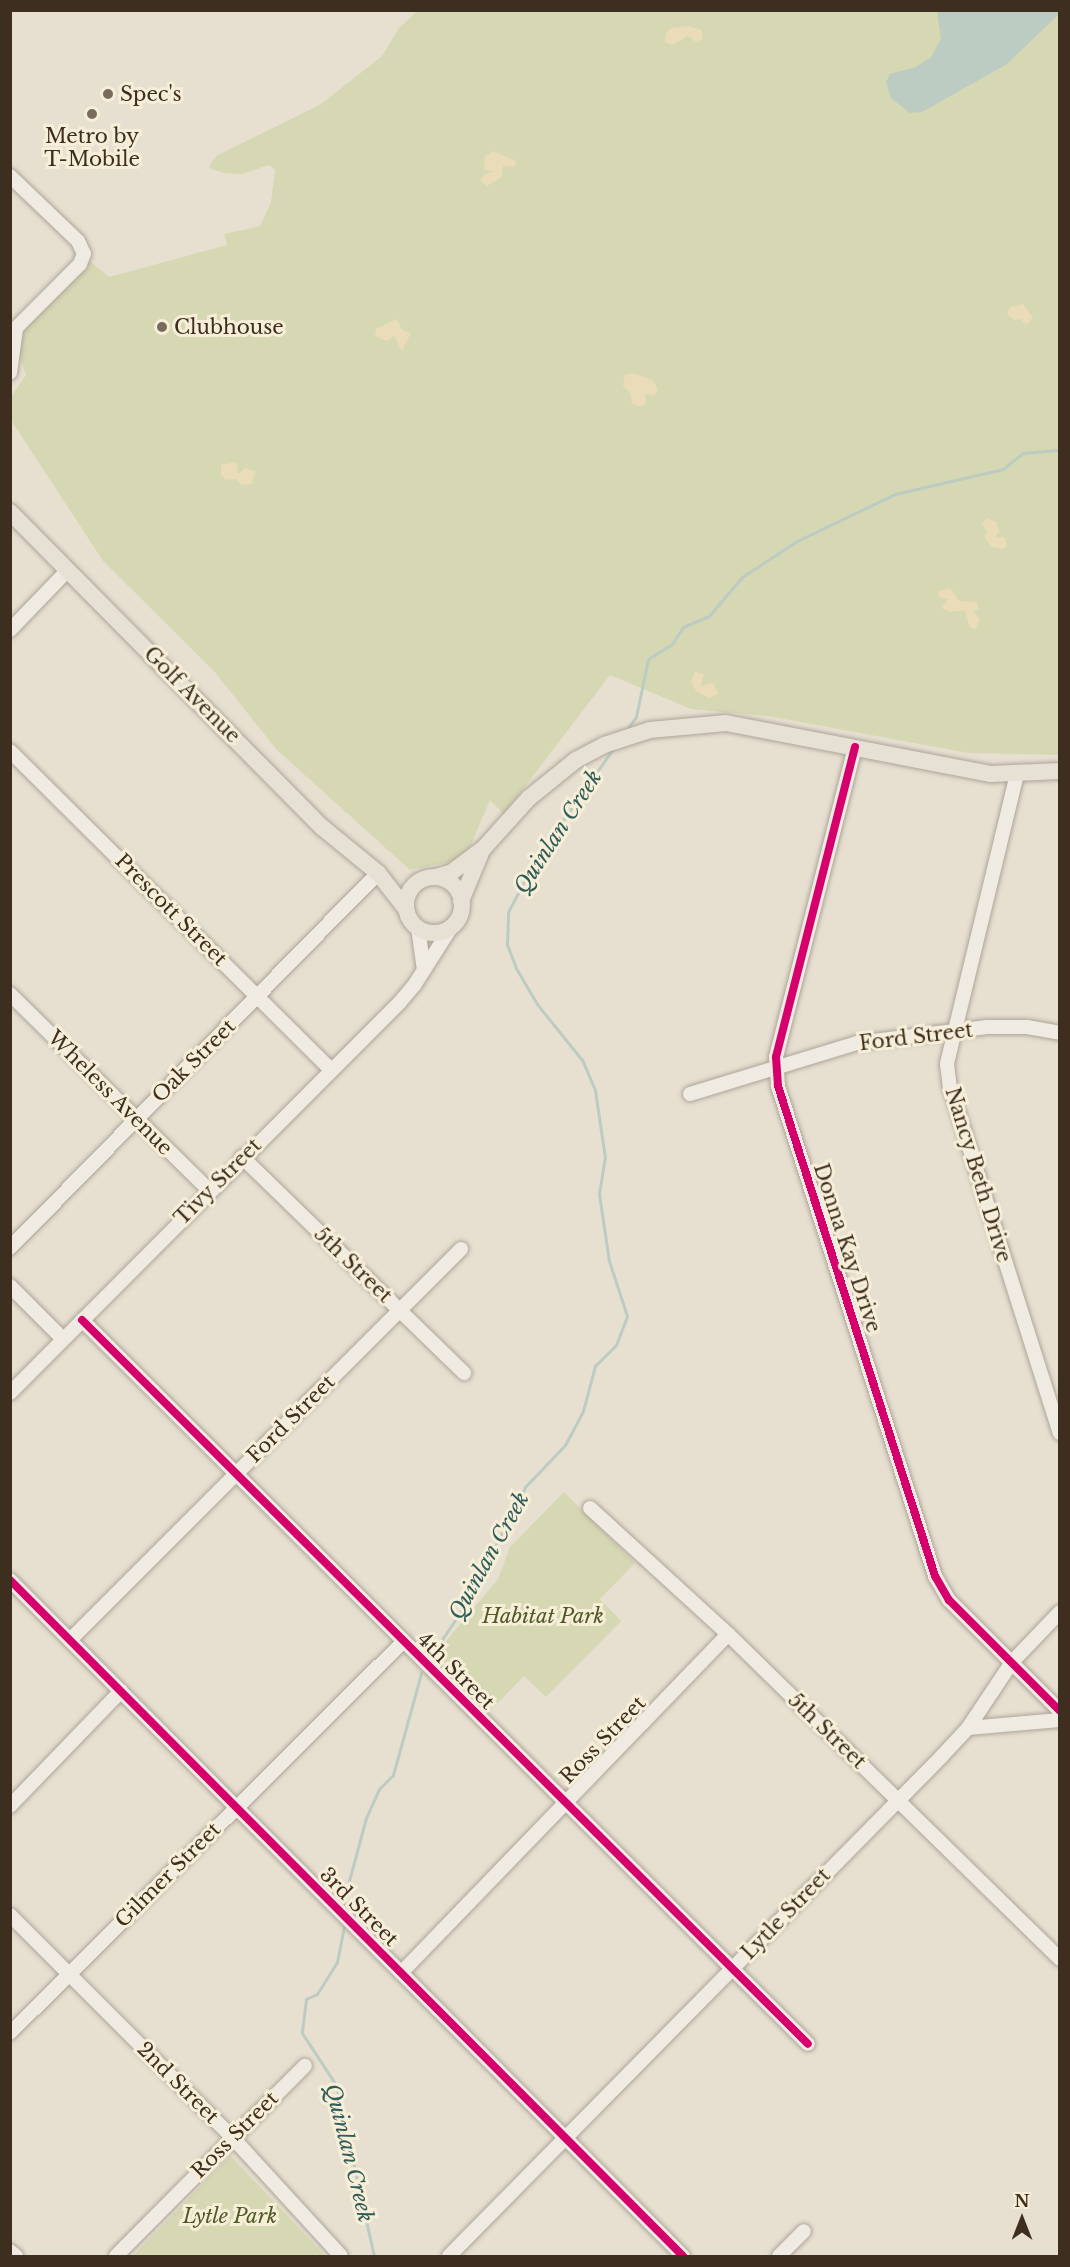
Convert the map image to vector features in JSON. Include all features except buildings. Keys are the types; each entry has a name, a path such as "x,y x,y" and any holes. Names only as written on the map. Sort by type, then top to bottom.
{"main road":[{"name":"Golf Avenue","path":"10,512 322,828 378,873 406,909"},
{"path":"483,849 461,901 461,910 452,926 435,932 418,928 406,909 410,892 419,882 452,872 483,849 529,798 576,760 633,734 691,724 726,723 960,769 1017,774 1059,771"},
{"name":"Golf Avenue","path":"378,873 419,882"},
{"path":"436,877 451,883 461,901"}],"street":[{"path":"10,176 78,241 84,254 80,264 16,328 10,373"},
{"path":"10,630 68,570"},
{"name":"Donna Kay Drive","path":"855,747 776,1068 778,1086 935,1576 950,1600 1059,1711"},
{"name":"Prescott Street","path":"10,751 331,1070"},
{"name":"Nancy Beth Drive","path":"1017,774 952,1033 947,1064 950,1087 1059,1433"},
{"name":"Oak Street","path":"10,1248 378,873"},
{"name":"Tivy Street","path":"10,1393 400,1002 452,926"},
{"path":"418,928 424,970"},
{"name":"Wheless Avenue","path":"10,994 210,1191"},
{"name":"Ford Street","path":"690,1094 857,1043 1009,1027 1059,1033"},
{"name":"5th Street","path":"243,1157 464,1373"},
{"name":"Ford Street","path":"70,1640 461,1249"},
{"path":"10,1286 63,1339"},
{"name":"4th Street","path":"82,1320 808,2044"},
{"name":"5th Street","path":"590,1508 728,1634 1059,1959"},
{"name":"3rd Street","path":"10,1580 683,2256"},
{"name":"Lytle Street","path":"449,2256 968,1728 1012,1662 1059,1612"},
{"name":"Ross Street","path":"401,1973 728,1634"},
{"name":"Gilmer Street","path":"10,2033 403,1642"},
{"path":"10,1806 121,1691"},
{"path":"968,1728 1059,1720"},
{"name":"2nd Street","path":"10,1915 232,2137 341,2256"},
{"name":"Ross Street","path":"116,2256 305,2066"},
{"path":"779,2256 804,2231"},
{"path":"10,2251 16,2256"}],"green space":[{"path":"417,11 1059,11 1059,755 968,753 768,716 691,709 610,675 504,814 490,800 470,847 457,860 410,870 276,749 214,671 103,561 11,420 11,397 26,375 19,355 25,328 90,261 109,277 227,245 224,234 260,226 271,202 275,170 269,165 242,174 224,173 209,168 211,163 218,155 321,104 382,56 399,28"},
{"name":"Habitat Park","path":"564,1492 635,1563 600,1599 621,1621 546,1697 524,1676 492,1709 436,1653 498,1579 510,1547"},
{"name":"Lytle Park","path":"230,2156 325,2256 133,2256"}],"sand":[{"path":"688,26 702,30 702,39 696,42 688,36 672,45 665,42 666,33 672,28"},
{"path":"493,151 516,161 514,167 503,166 501,178 487,186 481,181 483,175 494,171 484,170 485,156"},
{"path":"1023,304 1033,318 1026,325 1021,319 1014,320 1007,314 1010,307"},
{"path":"397,319 402,330 411,333 402,351 394,336 387,341 375,336 376,329"},
{"path":"632,373 652,380 658,389 654,396 645,393 646,403 641,407 632,403 630,393 623,386 625,375"},
{"path":"236,462 238,474 245,468 255,471 252,484 242,485 236,479 226,480 221,475 221,465"},
{"path":"987,518 996,522 999,532 995,537 1004,537 1007,545 1004,549 992,547 985,538 987,531 982,524"},
{"path":"950,588 959,601 977,602 978,609 974,612 980,620 976,629 970,628 965,610 951,612 942,608 948,599 939,597 939,591"},
{"path":"695,672 704,674 701,687 712,682 719,694 709,698 696,691 691,681"}],"shaded area":[{"path":"1059,10 1060,13 1007,64 922,112 910,113 891,98 886,82 890,74 916,67 931,57 941,39 937,11"}],"waterway":[{"name":"Quinlan Creek","path":"625,732 636,717 648,659 672,644 683,627 709,616 742,577 797,541 895,494 1003,469 1023,453 1060,450"},
{"name":"Quinlan Creek","path":"431,1656 465,1605 525,1487 565,1445 583,1411 595,1366 616,1345 627,1316 609,1261 599,1194 605,1158 595,1090 582,1060 537,1004 516,968 507,945 508,912 537,857 613,749"},
{"name":"Quinlan Creek","path":"343,1903 366,1818 379,1789 393,1775 421,1673"},
{"name":"Quinlan Creek","path":"344,1926 337,1962 317,1994 306,1999 302,2033 336,2085 374,2256"}],"cycle path":[{"path":"855,747 776,1057 778,1086 935,1576 949,1600 1060,1711"},
{"path":"82,1320 808,2044"},
{"path":"10,1580 683,2256"}],"place":[{"name":"Spec's","path":"108,94"},
{"name":"Metro by T-Mobile","path":"92,114"},
{"name":"Clubhouse","path":"162,327"}]}
